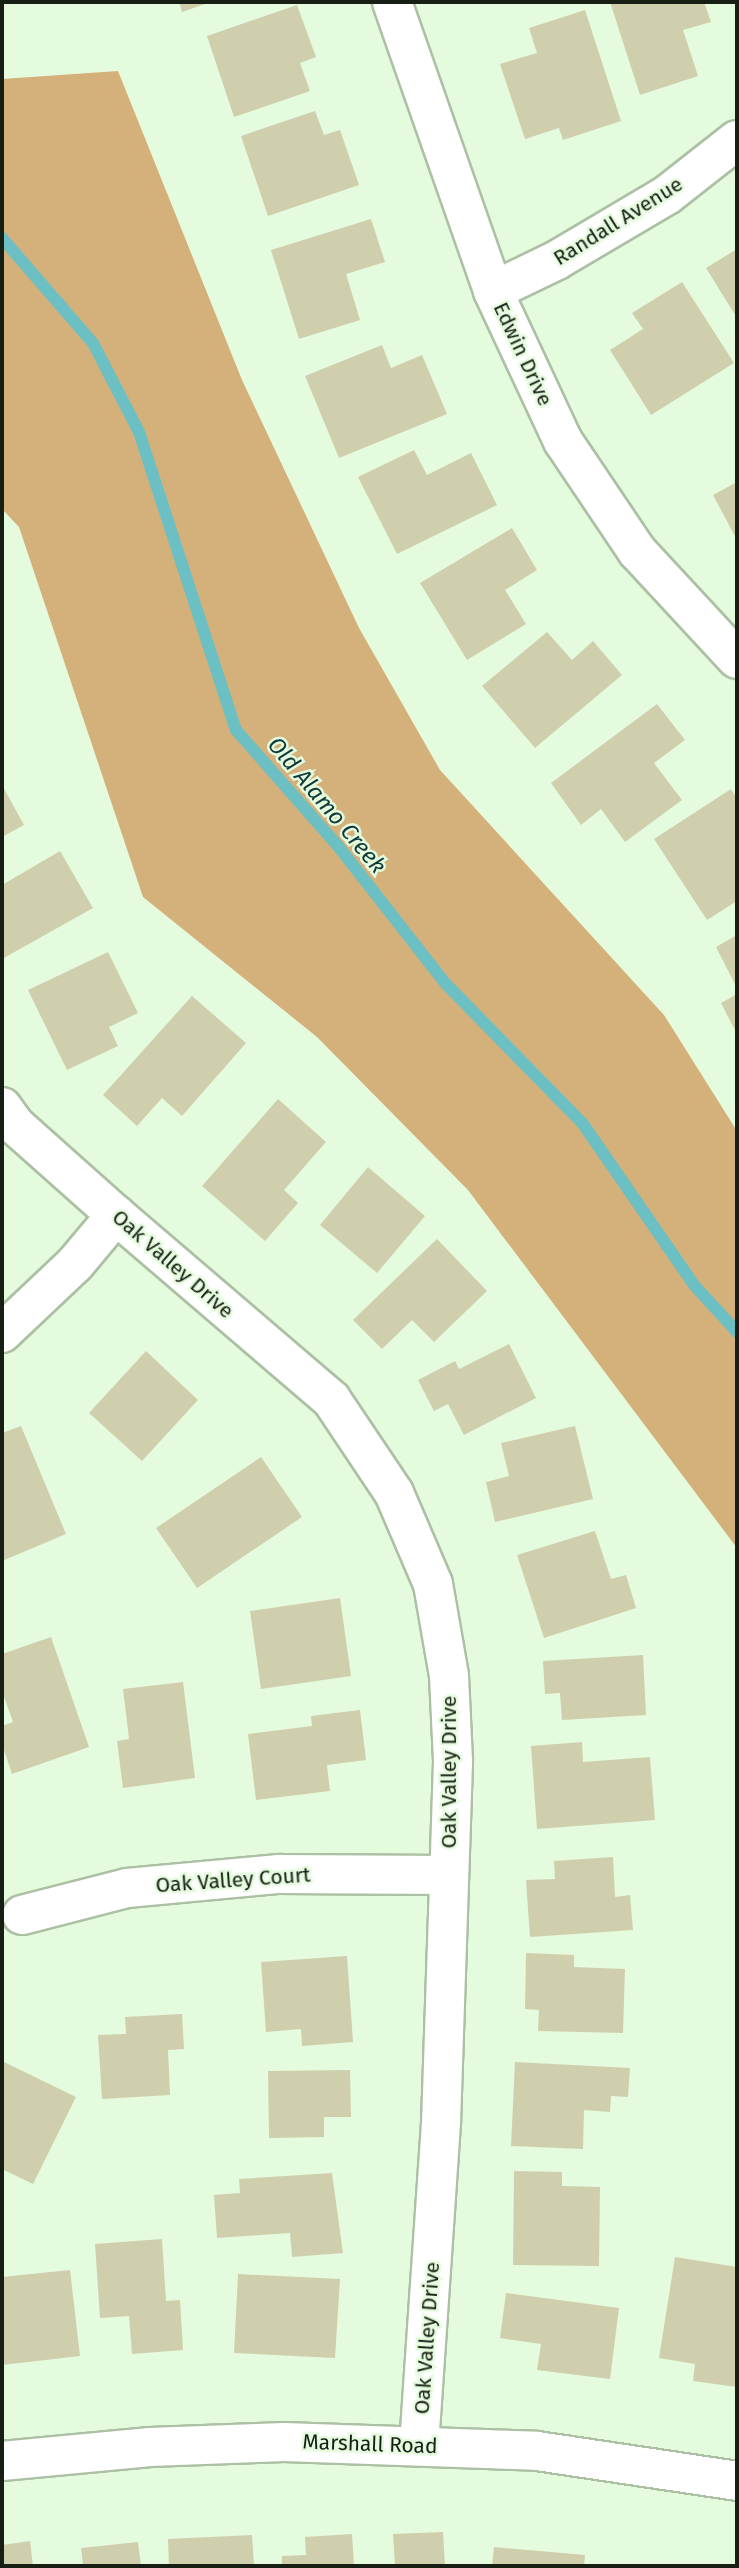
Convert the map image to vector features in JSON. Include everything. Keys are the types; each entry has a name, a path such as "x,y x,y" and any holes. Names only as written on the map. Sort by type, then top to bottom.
{"street":[{"name":"Edwin Drive","path":"392,2 493,291 563,441 637,551 737,659"},
{"name":"Randall Avenue","path":"493,291 557,260 667,195 737,140"},
{"name":"Oak Valley Drive","path":"2,1107 16,1126 116,1215 331,1399 394,1493 433,1584 449,1676 453,1762 441,2123 419,2445"},
{"path":"2,1333 75,1264 116,1215"},
{"name":"Oak Valley Court","path":"22,1915 127,1888 265,1875 448,1875"},
{"name":"Marshall Road","path":"2,2461 150,2446 284,2442 419,2445 537,2451 737,2481"}],"shaded area":[{"path":"118,71 242,380 359,628 440,770 664,1015 737,1131 737,1548 468,1190 317,1037 143,897 19,527 2,509 2,79"}],"building":[{"path":"179,2 211,2 182,12"},
{"path":"610,2 704,2 711,22 683,30 698,76 640,95"},
{"path":"297,5 316,57 300,63 310,91 234,117 207,36"},
{"path":"585,10 621,121 563,140 559,128 525,139 500,64 537,53 529,28"},
{"path":"315,111 324,135 340,130 359,185 268,216 241,136"},
{"path":"371,219 385,262 346,274 360,320 299,339 271,250"},
{"path":"737,249 737,318 706,268"},
{"path":"682,282 734,363 651,415 610,350 643,329 632,313"},
{"path":"382,345 391,368 422,355 447,414 339,458 305,376"},
{"path":"414,450 427,475 471,453 497,505 397,554 358,477"},
{"path":"737,482 737,540 713,495"},
{"path":"512,528 537,570 505,590 526,624 467,660 420,583"},
{"path":"547,632 572,660 593,641 622,675 535,748 482,686"},
{"path":"657,704 685,740 654,763 682,800 625,842 601,809 581,825 551,783"},
{"path":"2,785 24,825 2,837"},
{"path":"731,789 737,799 737,901 707,920 654,839"},
{"path":"60,851 93,908 2,959 2,885"},
{"path":"737,935 737,988 716,947"},
{"path":"108,952 138,1013 109,1027 118,1046 67,1070 28,990"},
{"path":"737,994 737,1034 721,1003"},
{"path":"192,996 246,1043 182,1116 162,1098 137,1126 103,1095"},
{"path":"278,1099 326,1142 284,1190 298,1203 265,1241 202,1186"},
{"path":"368,1167 425,1216 377,1273 320,1225"},
{"path":"437,1239 487,1291 434,1342 412,1320 382,1349 353,1320"},
{"path":"509,1344 536,1398 464,1435 448,1404 434,1411 418,1380 455,1361 459,1369"},
{"path":"146,1351 198,1400 142,1461 89,1413"},
{"path":"21,1426 66,1534 2,1561 2,1433"},
{"path":"575,1426 593,1499 495,1522 486,1482 509,1476 501,1443"},
{"path":"261,1457 302,1517 197,1588 156,1528"},
{"path":"595,1531 611,1579 626,1575 636,1608 544,1638 517,1555"},
{"path":"340,1598 351,1676 261,1689 250,1611"},
{"path":"51,1637 89,1747 12,1774 2,1744 2,1726 13,1722 2,1691 2,1654"},
{"path":"643,1655 646,1715 562,1720 560,1693 545,1694 543,1661"},
{"path":"183,1682 195,1778 123,1788 117,1741 129,1739 123,1689"},
{"path":"360,1710 366,1760 327,1765 330,1791 256,1800 248,1734 312,1726 311,1716"},
{"path":"582,1742 583,1762 650,1757 655,1820 537,1829 531,1746"},
{"path":"613,1857 615,1897 630,1895 633,1930 530,1937 526,1880 555,1879 554,1861"},
{"path":"526,1953 574,1955 574,1967 625,1969 623,2033 538,2031 539,2010 525,2009"},
{"path":"347,1956 353,2042 302,2046 301,2029 266,2032 261,1962"},
{"path":"182,2014 184,2049 168,2050 170,2095 102,2099 98,2035 126,2034 125,2017"},
{"path":"2,2061 76,2097 33,2184 2,2169"},
{"path":"515,2062 630,2068 628,2097 611,2096 610,2112 584,2110 583,2149 511,2146"},
{"path":"350,2070 351,2117 324,2117 324,2137 269,2138 268,2071"},
{"path":"514,2171 562,2172 562,2186 600,2187 599,2266 513,2265"},
{"path":"332,2173 343,2253 292,2257 290,2233 217,2238 214,2195 240,2193 239,2179"},
{"path":"162,2239 166,2301 180,2300 183,2350 132,2354 129,2316 100,2318 95,2244"},
{"path":"675,2257 737,2267 737,2387 693,2381 695,2364 659,2358"},
{"path":"70,2270 80,2356 2,2365 2,2277"},
{"path":"238,2274 340,2279 335,2358 234,2353"},
{"path":"506,2293 619,2308 610,2379 537,2370 541,2344 500,2338"},
{"path":"443,2532 445,2566 395,2566 393,2534"},
{"path":"352,2534 354,2566 282,2566 282,2556 306,2555 305,2537"},
{"path":"252,2535 254,2566 169,2566 168,2539"},
{"path":"30,2541 33,2566 2,2566 2,2545"},
{"path":"138,2542 141,2566 83,2566 81,2548"},
{"path":"494,2547 585,2555 584,2566 492,2566"}],"waterway":[{"name":"Old Alamo Creek","path":"2,238 93,343 139,432 236,730 338,846 446,984 583,1124 694,1285 737,1332"}]}
